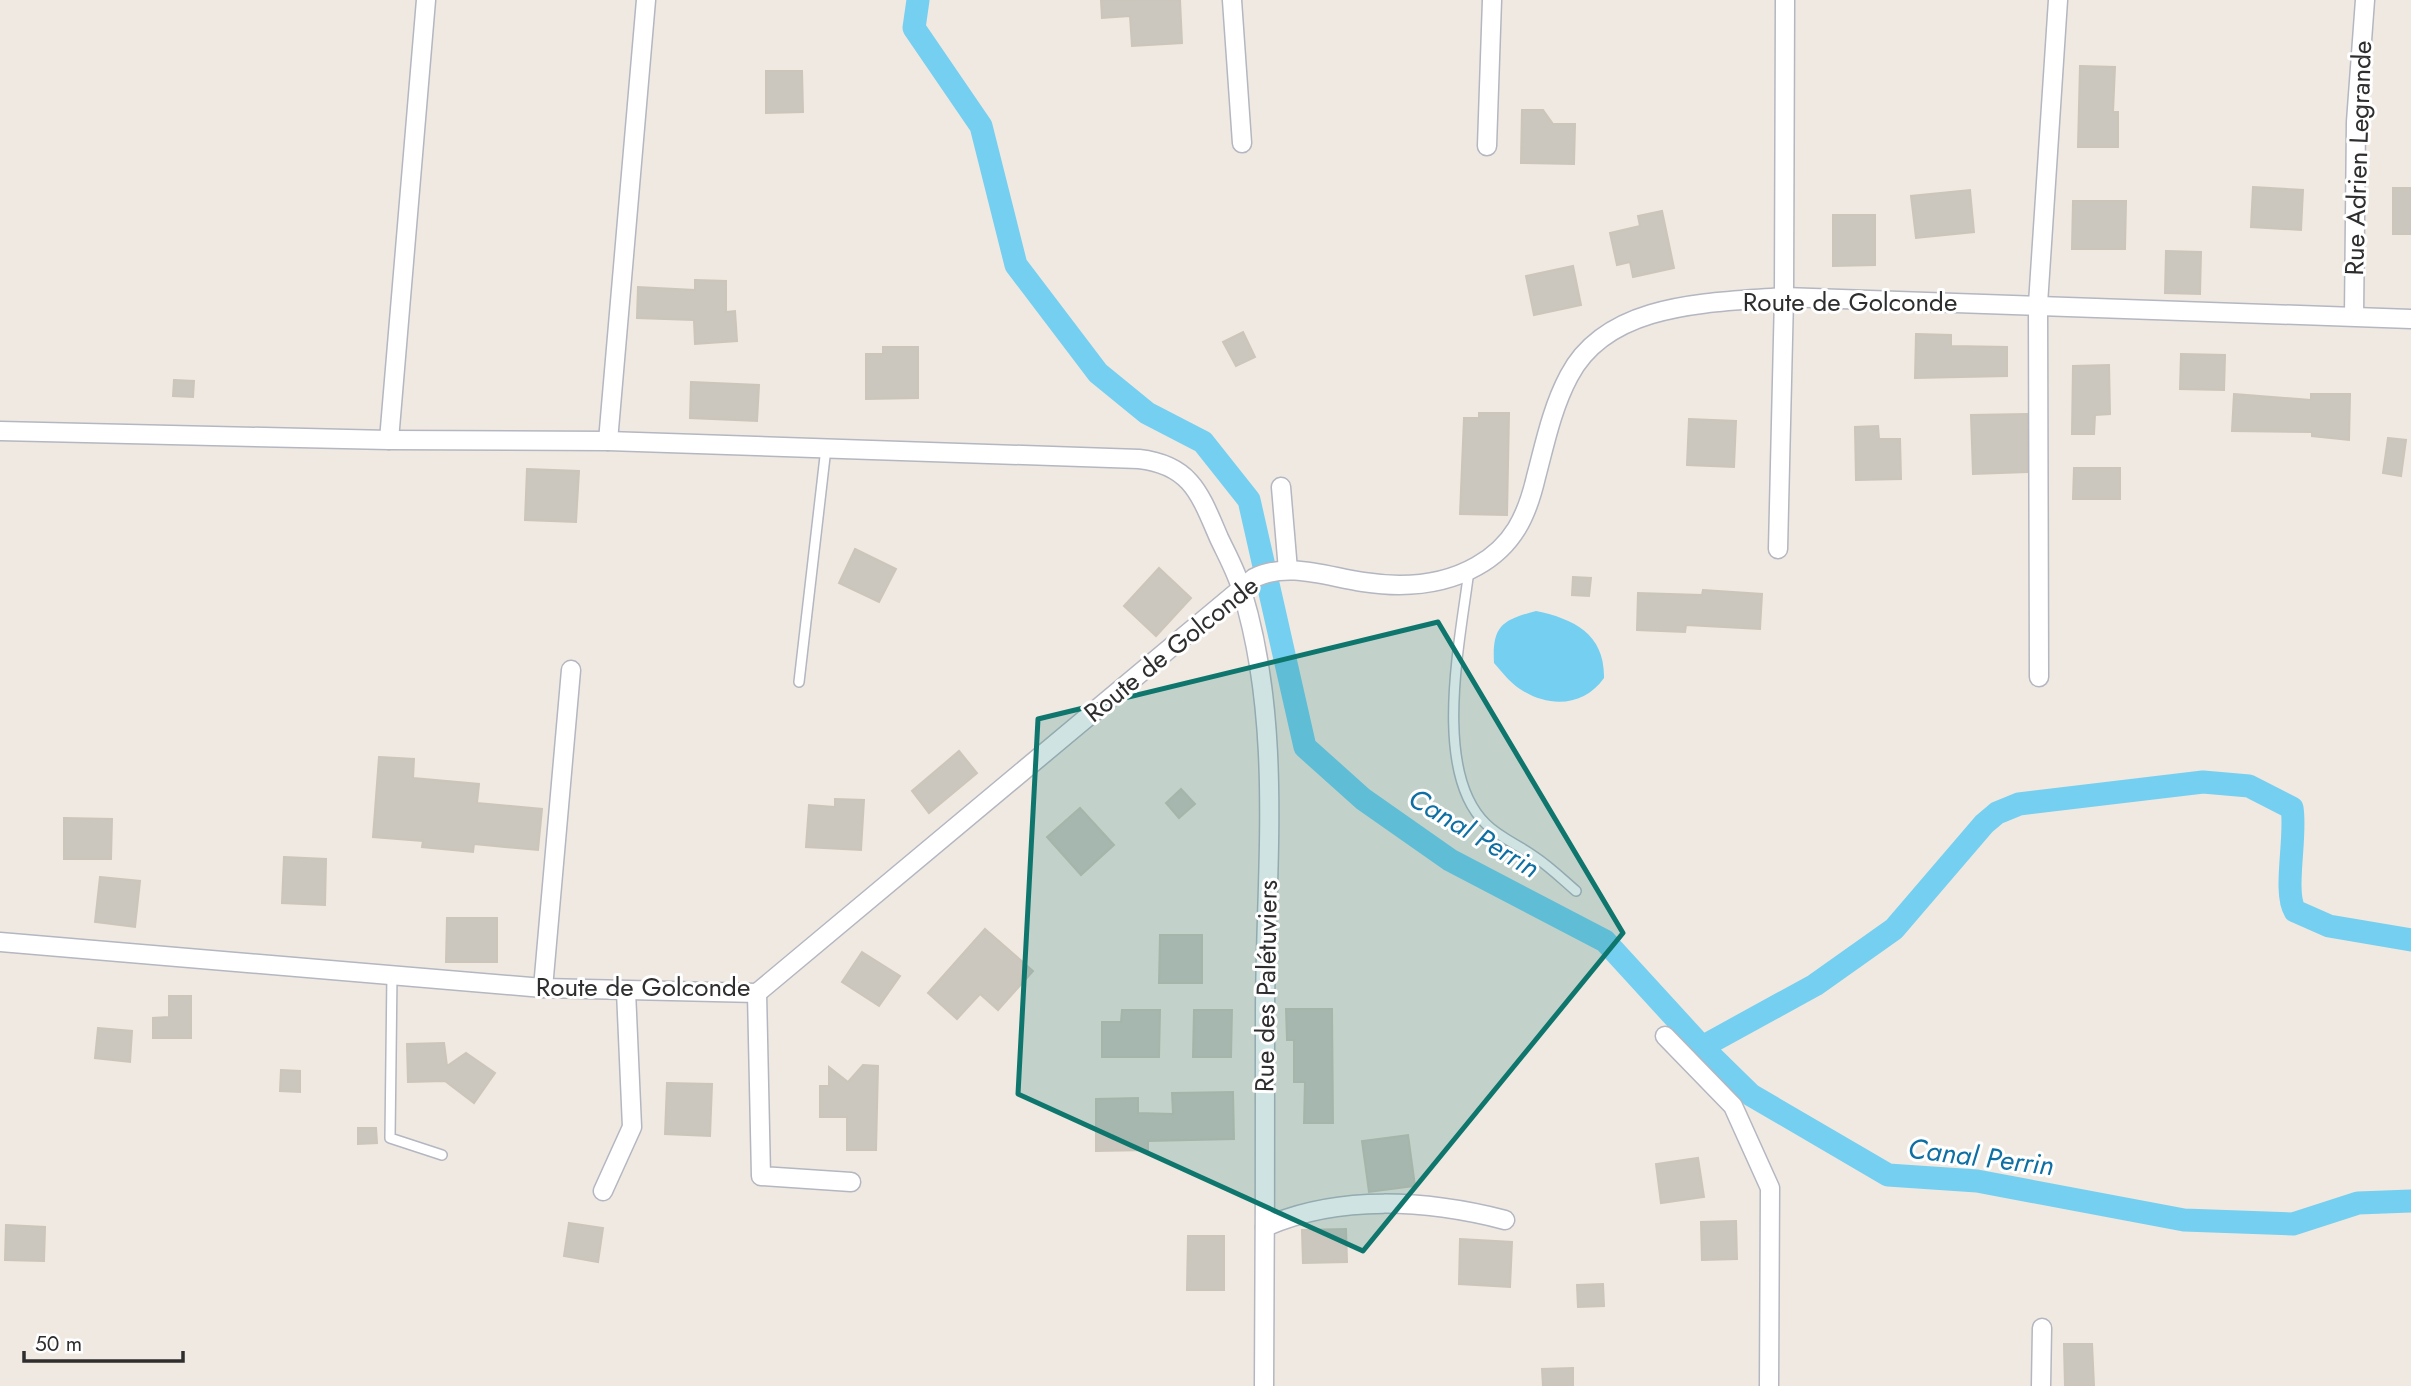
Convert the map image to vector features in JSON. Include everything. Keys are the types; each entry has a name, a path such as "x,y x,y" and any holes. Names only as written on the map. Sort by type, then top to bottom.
{"street":[{"path":"388,440 426,0"},
{"path":"608,441 646,0"},
{"path":"1232,0 1241,143"},
{"path":"1486,146 1492,0"},
{"path":"1778,549 1784,297 1785,0"},
{"path":"2039,677 2038,304 2059,0"},
{"name":"Rue Adrien Legrande","path":"2354,316 2356,122 2365,0"},
{"name":"Route de Golconde","path":"0,942 543,988 757,993 1241,588 1263,574 1288,570 1398,584 1425,584 1469,570 1495,554 1512,539 1522,522 1558,401 1570,373 1605,338 1623,326 1669,309 1784,297 2411,319"},
{"name":"Rue des Palétuviers","path":"0,430 388,440 608,441 1120,458 1166,464 1188,479 1197,490 1241,588 1261,674 1268,744 1264,1386"},
{"path":"1281,488 1288,570"},
{"path":"543,988 571,670"},
{"path":"603,1191 632,1127 626,991"},
{"path":"757,993 761,1176 851,1182"},
{"path":"1665,1036 1732,1106 1770,1188 1769,1386"},
{"path":"1265,1227 1297,1213 1404,1204 1460,1209 1505,1220"},
{"path":"2041,1386 2042,1328"}],"lane":[{"path":"799,682 826,448"},
{"path":"1469,570 1455,700 1462,782 1476,813 1486,824 1554,871 1576,891"},
{"path":"392,974 390,1138 442,1155"}],"highlighted area":[{"path":"1438,622 1623,933 1363,1251 1018,1094 1038,719"}],"water":[{"path":"1536,611 1575,624 1593,640 1603,663 1604,678 1586,695 1564,702 1540,699 1517,687 1494,663 1497,633 1507,622"}],"building":[{"path":"1101,0 1180,0 1182,43 1132,46 1130,16 1102,18"},
{"path":"2080,66 2115,67 2113,112 2118,112 2118,147 2078,147"},
{"path":"766,71 802,71 803,112 766,113"},
{"path":"1522,110 1543,110 1553,124 1575,124 1574,164 1521,163"},
{"path":"2253,187 2303,190 2301,230 2251,227"},
{"path":"2393,188 2411,188 2411,234 2393,234"},
{"path":"1970,190 1974,232 1916,238 1911,196"},
{"path":"2073,201 2126,201 2125,249 2072,249"},
{"path":"1662,211 1674,268 1633,277 1630,262 1617,265 1610,233 1640,226 1638,216"},
{"path":"1833,215 1875,215 1875,265 1833,266"},
{"path":"2166,251 2201,252 2200,294 2165,293"},
{"path":"1573,266 1581,305 1534,315 1526,276"},
{"path":"695,280 726,281 726,312 735,311 737,341 695,344 694,320 637,318 638,287 695,290"},
{"path":"1243,332 1255,357 1236,366 1223,342"},
{"path":"1916,334 1951,335 1951,346 2007,347 2007,376 1915,378"},
{"path":"883,347 918,347 918,398 866,399 866,354 883,354"},
{"path":"2181,354 2225,355 2224,390 2180,389"},
{"path":"2109,365 2110,414 2095,415 2094,434 2072,434 2073,366"},
{"path":"174,380 194,381 193,397 173,396"},
{"path":"691,382 759,385 757,421 690,418"},
{"path":"2234,394 2311,400 2311,394 2350,394 2349,440 2312,436 2312,432 2232,431"},
{"path":"1479,413 1509,413 1507,515 1460,514 1464,418 1479,418"},
{"path":"2027,414 2027,472 1973,474 1971,415"},
{"path":"1689,419 1736,421 1734,467 1687,465"},
{"path":"1878,426 1879,439 1900,439 1901,479 1856,480 1855,427"},
{"path":"2388,438 2406,440 2401,476 2383,473"},
{"path":"2074,468 2120,468 2120,499 2073,499"},
{"path":"527,469 579,471 576,522 525,520"},
{"path":"855,549 896,569 879,602 839,583"},
{"path":"1159,568 1191,598 1156,636 1124,606"},
{"path":"1573,577 1591,578 1589,596 1572,595"},
{"path":"1703,590 1762,594 1760,629 1686,625 1685,632 1637,630 1638,593 1702,595"},
{"path":"959,751 977,773 929,813 912,791"},
{"path":"379,757 414,759 413,778 479,784 477,803 542,809 538,850 474,844 473,852 422,847 423,841 373,837"},
{"path":"1181,789 1195,804 1179,818 1166,803"},
{"path":"835,799 864,800 861,850 806,847 809,805 835,807"},
{"path":"1080,808 1114,845 1081,875 1047,837"},
{"path":"64,818 112,819 111,859 64,859"},
{"path":"284,857 326,859 325,905 282,903"},
{"path":"100,877 140,881 135,927 95,922"},
{"path":"447,918 497,918 497,962 446,962"},
{"path":"985,929 1033,971 998,1010 980,994 957,1019 928,993"},
{"path":"1160,935 1202,935 1202,983 1159,983"},
{"path":"862,952 900,976 879,1006 842,982"},
{"path":"169,996 191,996 191,1038 153,1038 153,1018 169,1017"},
{"path":"1286,1009 1332,1009 1333,1123 1304,1123 1305,1082 1294,1082 1294,1040 1287,1040"},
{"path":"1122,1010 1160,1010 1159,1057 1102,1057 1102,1022 1121,1022"},
{"path":"1194,1010 1232,1010 1231,1057 1193,1057"},
{"path":"98,1028 132,1031 130,1062 95,1058"},
{"path":"444,1043 447,1066 466,1053 495,1073 474,1103 445,1081 408,1082 407,1044"},
{"path":"863,1065 878,1066 876,1150 847,1150 847,1117 820,1117 820,1086 829,1086 829,1067 848,1082"},
{"path":"281,1070 300,1071 300,1092 280,1091"},
{"path":"667,1083 712,1084 710,1136 665,1134"},
{"path":"1233,1092 1234,1139 1148,1141 1148,1150 1096,1151 1096,1099 1138,1098 1138,1113 1173,1114 1172,1093"},
{"path":"358,1128 376,1128 377,1143 358,1144"},
{"path":"1408,1135 1415,1186 1369,1192 1362,1141"},
{"path":"1698,1158 1704,1197 1661,1203 1656,1164"},
{"path":"1736,1221 1737,1259 1702,1260 1701,1222"},
{"path":"569,1223 603,1228 598,1262 564,1256"},
{"path":"6,1225 45,1227 44,1261 5,1260"},
{"path":"1346,1229 1347,1262 1303,1263 1302,1230"},
{"path":"1188,1236 1224,1236 1224,1290 1187,1290"},
{"path":"1460,1239 1512,1242 1510,1287 1459,1284"},
{"path":"1603,1284 1604,1306 1578,1307 1577,1285"},
{"path":"2064,1344 2092,1344 2094,1386 2065,1386"},
{"path":"1573,1368 1573,1386 1543,1386 1542,1369"}],"waterway":[{"name":"Canal Perrin","path":"918,0 914,28 981,126 1016,265 1098,373 1147,413 1203,442 1249,500 1305,747 1363,799 1450,860 1605,941 1702,1047 1751,1095 1888,1175 1977,1181 2184,1220 2293,1224 2358,1203 2411,1201"},
{"path":"1702,1047 1815,985 1894,929 1984,824 1997,813 2019,804 2203,782 2249,786 2292,808 2290,891 2295,911 2329,926 2411,940"}]}
